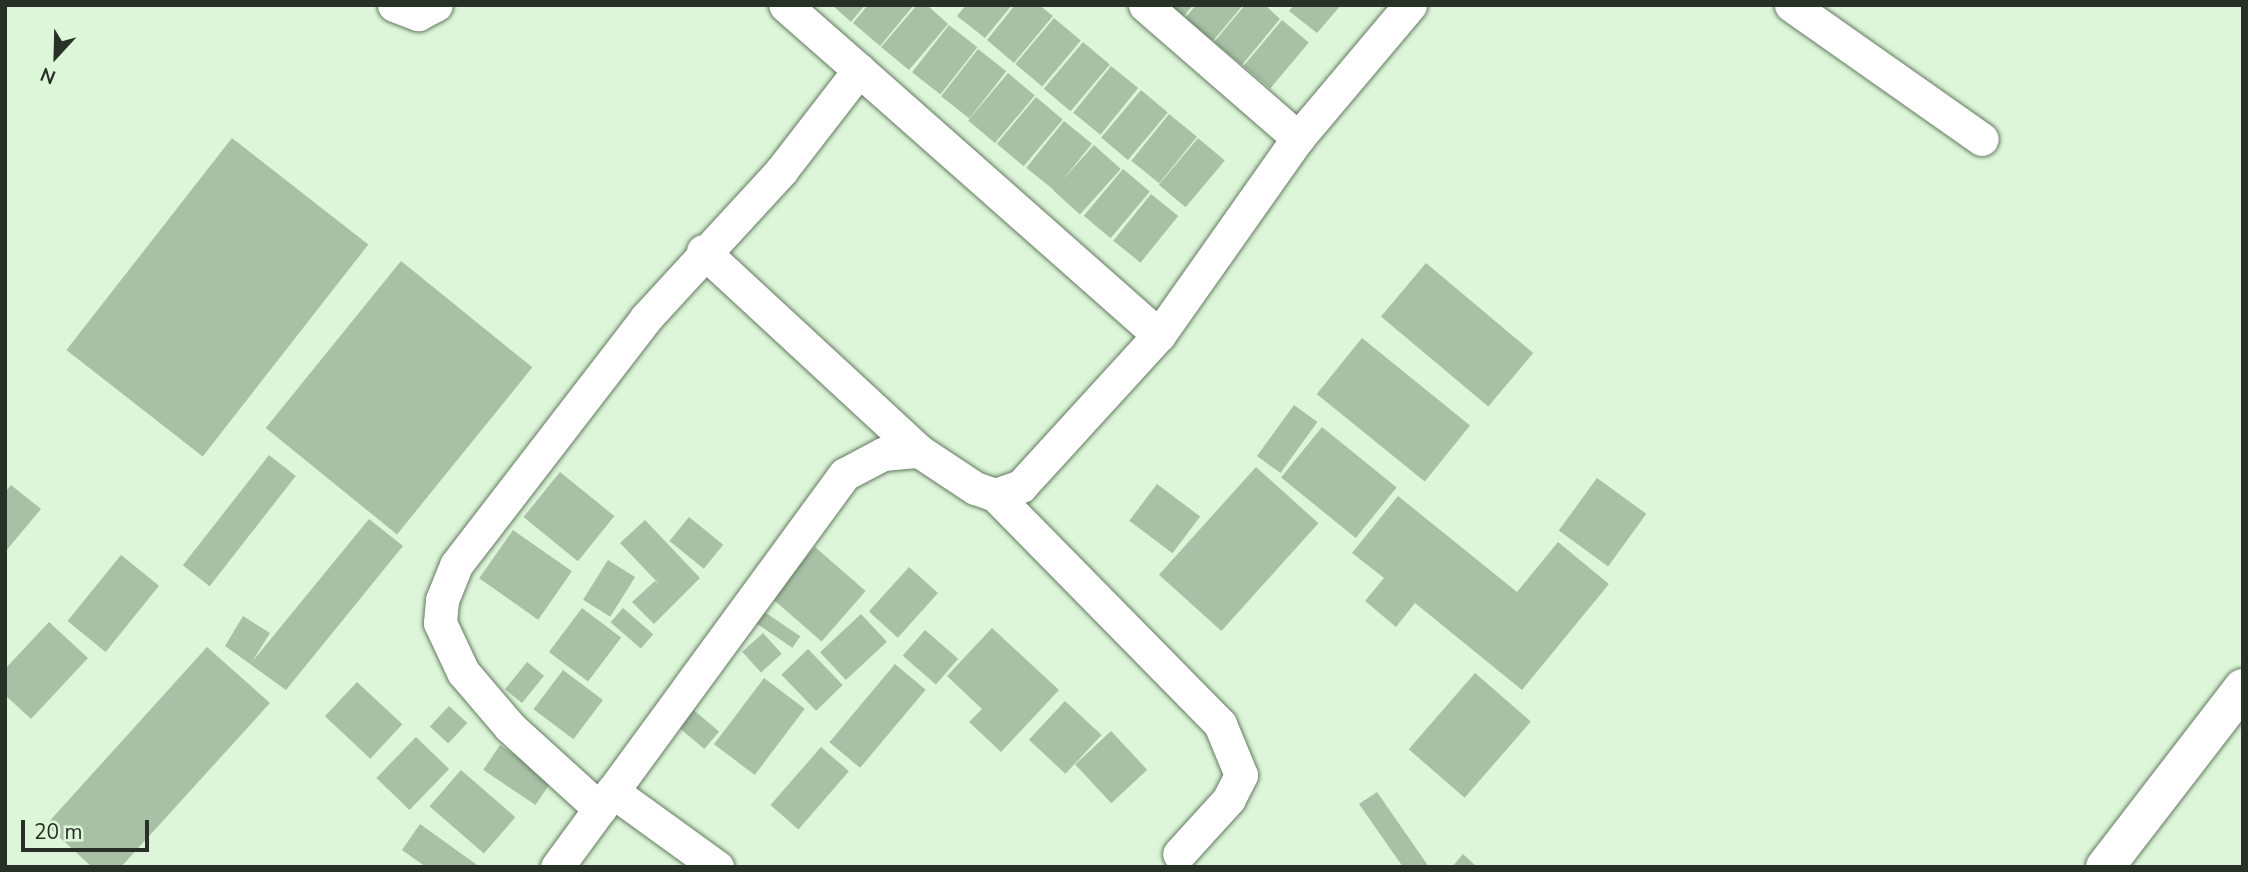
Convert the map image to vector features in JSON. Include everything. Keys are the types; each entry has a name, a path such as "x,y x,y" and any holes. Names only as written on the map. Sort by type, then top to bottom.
{"street":[{"path":"394,5 418,14 436,5"},
{"path":"785,5 1159,335"},
{"path":"1145,5 1298,138"},
{"path":"995,495 1021,485 1159,335 1298,138 1410,5"},
{"path":"1791,5 1982,139"},
{"path":"717,867 606,800 510,727 463,672 440,623 442,600 471,544 703,251 781,171 859,70"},
{"path":"703,251 919,451 995,495 1220,724 1241,775 1229,799 1179,854"},
{"path":"557,867 845,474 883,454 919,451"},
{"path":"2105,867 2243,688"}],"building":[{"path":"832,5 865,5 851,22"},
{"path":"868,5 914,5 880,46 853,23"},
{"path":"917,5 927,5 948,24 909,70 881,47"},
{"path":"966,5 1012,5 985,38 957,16"},
{"path":"1015,5 1039,5 1053,16 1014,63 987,40"},
{"path":"1170,5 1193,5 1184,16"},
{"path":"1196,5 1243,5 1213,41 1185,18"},
{"path":"1245,5 1265,5 1280,19 1242,65 1214,42"},
{"path":"1294,5 1341,5 1317,33 1289,11"},
{"path":"1054,18 1081,40 1042,86 1015,64"},
{"path":"1282,20 1309,42 1270,88 1243,66"},
{"path":"949,25 977,47 940,94 912,72"},
{"path":"1083,42 1110,64 1071,111 1044,89"},
{"path":"978,49 1006,71 969,118 941,96"},
{"path":"1111,66 1138,88 1100,135 1073,113"},
{"path":"1008,73 1035,95 995,143 968,120"},
{"path":"1141,90 1168,112 1128,160 1101,137"},
{"path":"1036,97 1063,119 1024,166 997,144"},
{"path":"1169,114 1197,137 1159,183 1131,161"},
{"path":"1064,121 1092,144 1054,190 1026,168"},
{"path":"232,138 368,245 203,456 66,350"},
{"path":"1198,138 1225,160 1186,207 1159,185"},
{"path":"1094,145 1121,169 1080,214 1053,190"},
{"path":"1123,169 1150,191 1111,238 1084,216"},
{"path":"1151,194 1178,216 1140,263 1113,241"},
{"path":"401,261 532,367 397,534 266,428"},
{"path":"1426,263 1533,353 1488,407 1381,317"},
{"path":"1362,338 1470,425 1425,481 1317,394"},
{"path":"1294,405 1317,422 1280,473 1257,456"},
{"path":"1322,427 1397,487 1356,538 1281,478"},
{"path":"269,455 296,476 210,586 183,565"},
{"path":"1256,467 1318,523 1221,631 1159,575"},
{"path":"560,472 614,516 578,561 523,517"},
{"path":"1597,478 1646,514 1608,566 1559,531"},
{"path":"1157,484 1200,516 1172,553 1129,521"},
{"path":"11,485 41,509 5,552 5,492"},
{"path":"1398,496 1517,592 1558,542 1609,584 1522,690 1415,603 1396,627 1365,601 1384,578 1352,553"},
{"path":"689,517 723,545 704,569 669,541"},
{"path":"369,519 403,546 286,690 225,646 243,616 270,633 252,662"},
{"path":"645,520 700,578 654,624 632,602 655,581 660,585 620,543"},
{"path":"513,530 572,571 538,620 479,578"},
{"path":"815,547 866,591 822,642 771,598"},
{"path":"121,555 159,586 106,652 68,621"},
{"path":"608,560 635,577 610,617 583,600"},
{"path":"909,567 938,593 898,638 869,612"},
{"path":"582,608 621,637 588,681 549,652"},
{"path":"623,608 653,634 641,649 611,622"},
{"path":"763,611 800,636 792,648 755,623"},
{"path":"861,614 887,642 846,680 820,652"},
{"path":"49,622 88,658 31,719 5,695 5,669"},
{"path":"992,628 1059,690 1001,752 969,722 982,709 947,676"},
{"path":"925,630 958,659 936,685 903,656"},
{"path":"763,633 782,654 761,673 742,652"},
{"path":"207,647 270,703 121,867 92,867 46,825"},
{"path":"808,649 843,685 816,711 781,675"},
{"path":"527,662 544,676 522,703 505,689"},
{"path":"895,664 926,690 860,768 829,742"},
{"path":"563,670 603,700 573,739 534,709"},
{"path":"1475,673 1531,722 1465,798 1409,749"},
{"path":"764,678 805,709 755,775 714,744"},
{"path":"357,682 402,724 370,759 325,716"},
{"path":"1065,701 1102,735 1065,774 1029,740"},
{"path":"449,706 467,723 448,744 430,726"},
{"path":"690,707 719,731 704,749 675,725"},
{"path":"1111,731 1147,770 1111,803 1075,764"},
{"path":"416,737 449,769 409,810 376,778"},
{"path":"500,745 552,780 535,805 483,770"},
{"path":"821,747 849,771 798,829 770,805"},
{"path":"461,770 515,817 484,853 430,806"},
{"path":"1377,792 1429,867 1403,867 1359,804"},
{"path":"420,824 480,867 426,867 402,850"},
{"path":"1463,854 1477,867 1452,867"}]}
